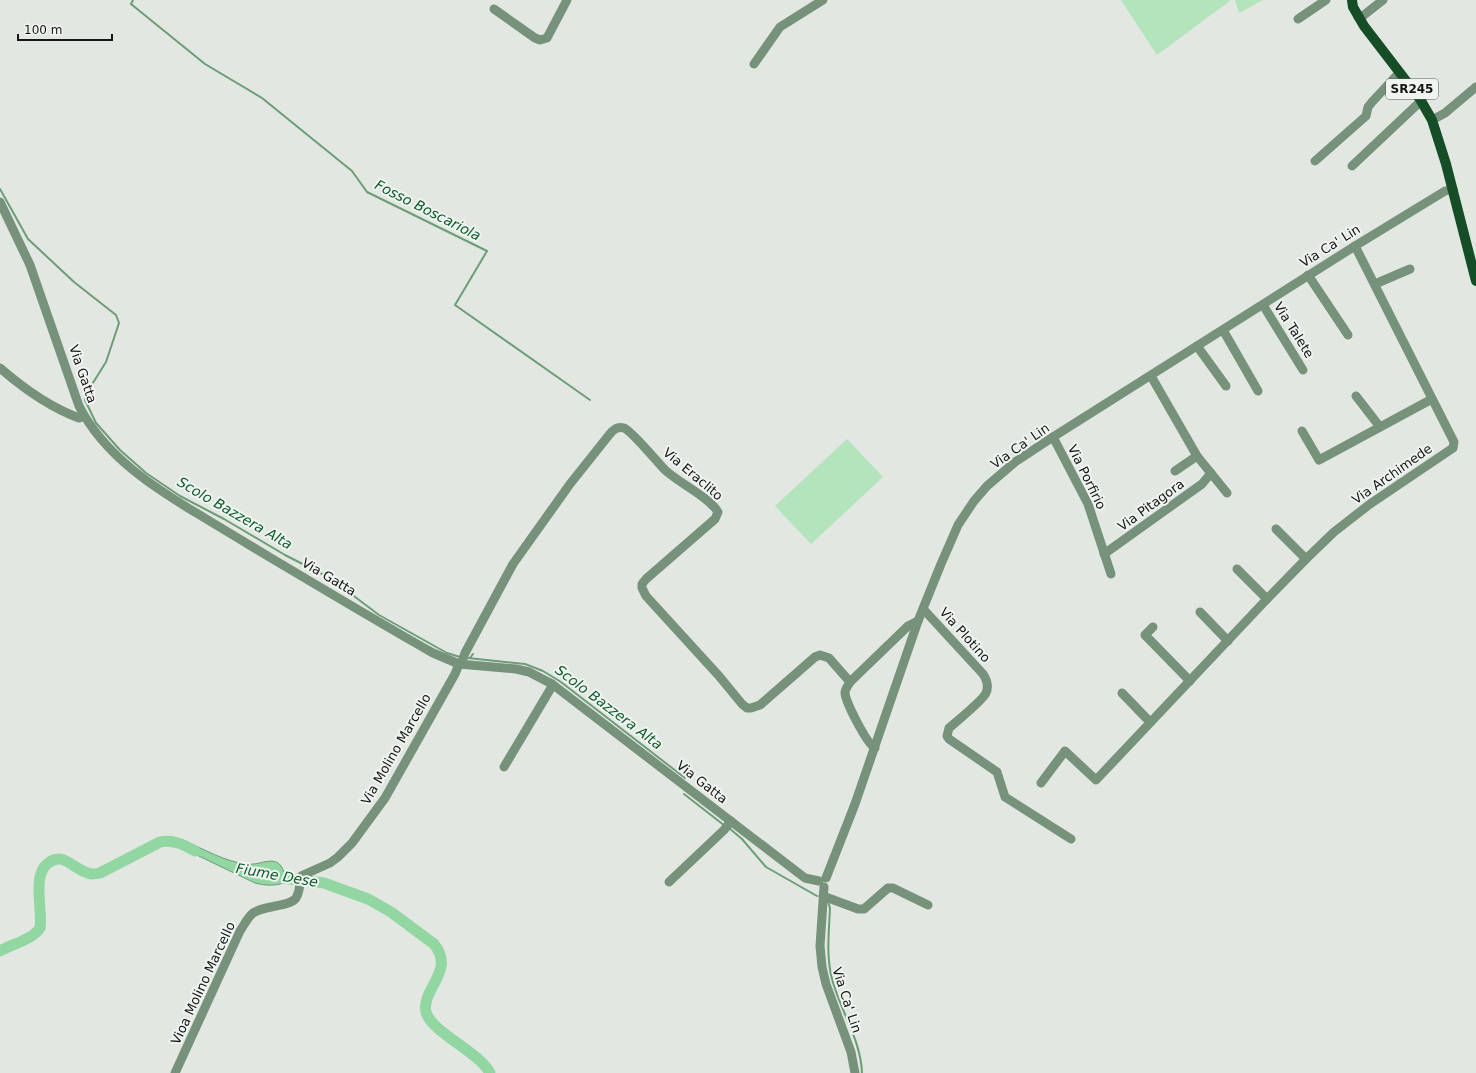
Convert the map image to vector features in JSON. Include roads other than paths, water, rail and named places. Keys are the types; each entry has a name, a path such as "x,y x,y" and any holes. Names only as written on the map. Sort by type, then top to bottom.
{"main road":[{"name":"SR245","path":"1352,0 1358,17 1370,36 1421,101 1432,120 1445,159 1476,281"}],"street":[{"path":"494,9 540,40 547,38 567,0"},
{"path":"754,64 780,26 823,0"},
{"path":"1298,19 1326,0"},
{"path":"1358,17 1364,15 1383,0"},
{"path":"1315,161 1366,116 1368,107 1399,73"},
{"path":"1432,120 1445,114 1476,87"},
{"path":"1352,166 1421,101"},
{"name":"Via Ca' Lin","path":"855,1073 851,1052 826,984 823,971 820,946 823,885 855,804 918,621 953,536 963,516 987,486 1005,470 1308,275 1444,191 1453,189"},
{"name":"Via Gatta","path":"0,202 30,265 79,406 84,416 110,449 158,490 439,656 460,664 522,671 538,676 552,684 728,824 805,878 823,885 858,909 864,909 886,889 893,888 928,905"},
{"name":"Via Archimede","path":"1041,783 1065,751 1096,780 1267,599 1334,532 1364,509 1453,448 1454,442 1355,246"},
{"path":"1375,284 1410,269"},
{"path":"1308,275 1348,336"},
{"name":"Via Talete","path":"1263,304 1303,370"},
{"path":"1223,330 1258,391"},
{"path":"1197,346 1226,386"},
{"path":"0,368 26,390 46,402 78,418 84,416"},
{"path":"1151,376 1197,456 1227,493"},
{"path":"1359,395 1380,427"},
{"path":"1302,431 1319,460 1432,399"},
{"name":"Via Eraclito","path":"460,664 513,564 529,540 570,484 609,435 620,427 629,431 656,461 672,476 701,496 718,512 717,516 711,523 646,579 642,584 642,588 646,596 719,676 742,704 747,708 760,705 820,655 829,658 850,682"},
{"name":"Via Porfirio","path":"1053,438 1088,504 1111,574"},
{"name":"Via Pitagora","path":"1176,471 1197,456"},
{"name":"Via Pitagora","path":"1104,554 1202,484 1211,473"},
{"path":"1276,529 1306,559"},
{"path":"1237,569 1267,599"},
{"name":"Via Plotino","path":"922,612 926,612 983,674 988,686 985,695 948,728 946,736 997,772 1002,793 1005,797 1071,839"},
{"path":"1200,612 1228,641"},
{"path":"875,748 866,738 847,699 845,690 850,682 908,626 918,621"},
{"path":"1153,627 1145,635 1190,681"},
{"name":"Via Molino Marcello","path":"284,904 292,903 296,898 301,876 325,866 338,857 352,843 375,813 385,798 460,664"},
{"path":"504,767 548,694 552,684"},
{"path":"1122,693 1150,722"},
{"path":"669,882 728,824"},
{"name":"Vioa Molino Marcello","path":"175,1073 240,931 252,914 263,908 284,904"}],"water":[{"path":"183,840 215,855 239,863 253,864 273,861 281,866 284,872 288,874 287,882 271,885 255,883 182,848 181,844"}],"waterway":[{"name":"Fosso Boscariola","path":"133,0 131,4 205,64 262,98 352,171 367,192 487,251 455,305 590,400"},
{"name":"Scolo Bazzera Alta","path":"0,189 28,239 74,282 116,315 119,323 106,362 86,394 85,400 96,423 120,450 146,473 180,496 224,519 285,555 330,578 379,615 447,653 460,657"},
{"name":"Fosso Boscariola","path":"470,658 473,654"},
{"name":"Scolo Bazzera Alta","path":"468,658 525,664 543,671 561,682 685,778"},
{"name":"Scolo Bazzera Alta","path":"684,794 725,826"},
{"name":"Scolo Bazzera Alta","path":"729,828 742,839 766,867 817,896"},
{"name":"Fiume Dese","path":"0,951 27,939 40,928 40,877 47,864 52,860 63,860 83,871 94,874 100,873 160,842 174,842 195,851"},
{"name":"Fiume Dese","path":"273,877 324,883 368,899 391,912 434,944 440,954 441,963 440,971 428,995 426,1012 436,1027 476,1057 490,1073"},
{"name":"Scolo Bazzera Alta","path":"828,902 830,908 828,944 830,970 836,991 858,1049 862,1073"}]}
